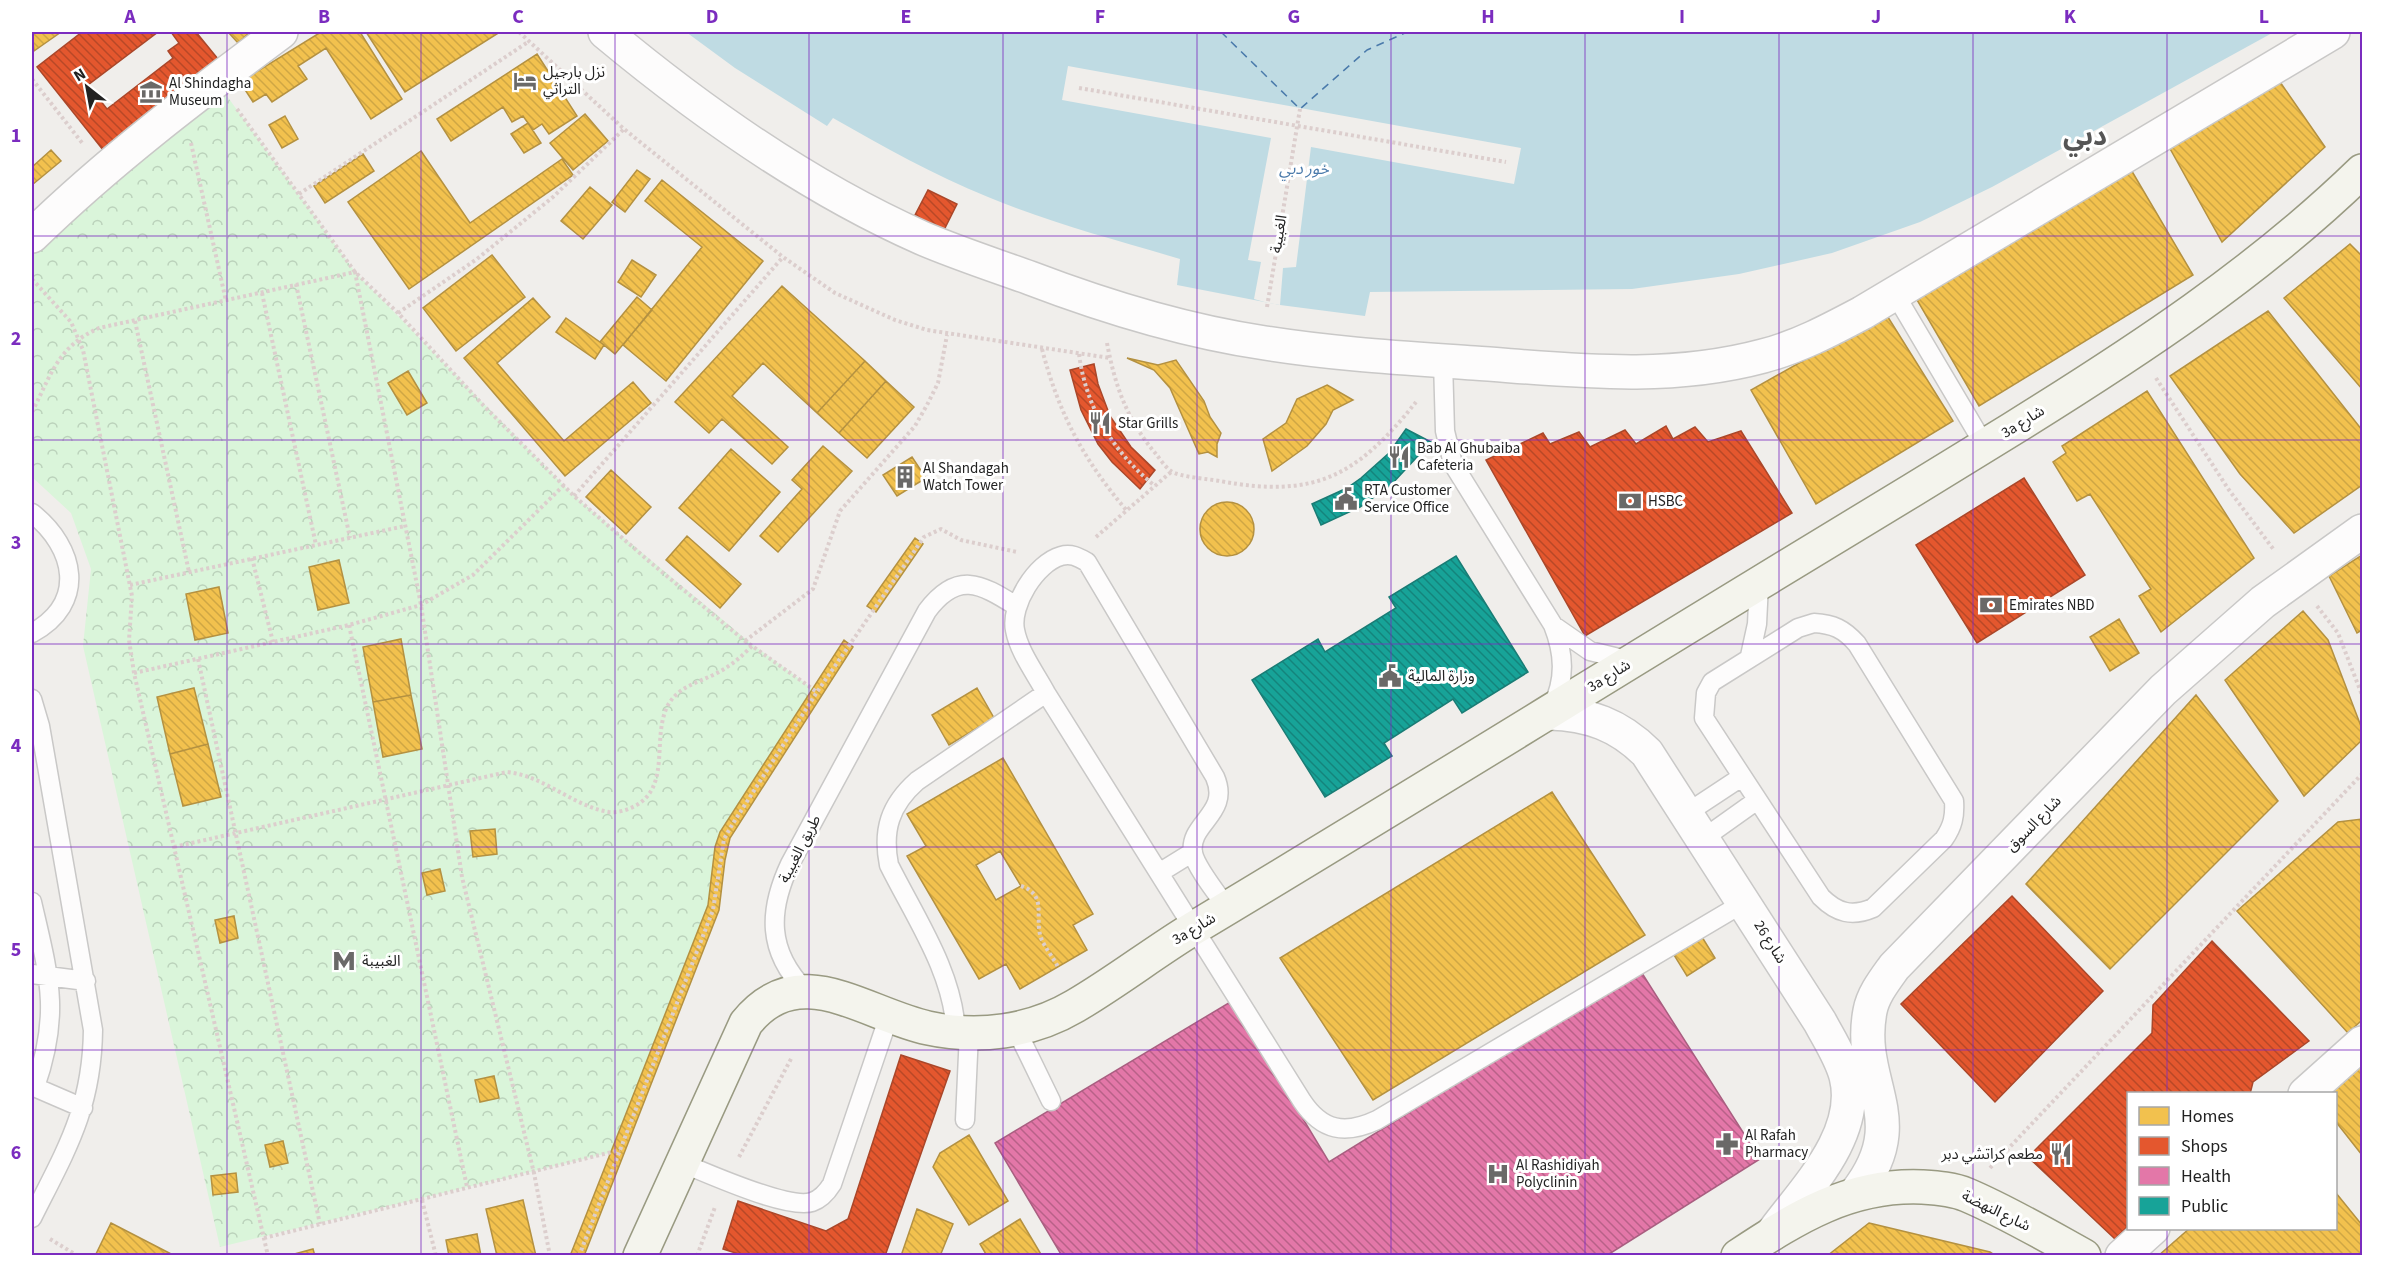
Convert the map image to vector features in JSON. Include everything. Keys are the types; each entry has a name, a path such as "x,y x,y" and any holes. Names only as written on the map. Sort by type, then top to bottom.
{"street":[{"path":"32,236 104,170 183,106 281,32"},
{"path":"605,32 659,77 746,139 828,189 921,237 1105,306 1262,343 1355,355 1610,373 1662,374 1715,368 1766,356 1816,337 1895,294 2333,32"},
{"name":"3a شارع","path":"805,990 833,996 932,1029 963,1032 1016,1029 1050,1020 1193,929 1985,446 2138,350 2254,266 2320,213 2362,171"},
{"name":"شارع السوق","path":"1856,1193 1869,1177 1883,1138 1882,1108 1867,1035 1870,1010 1879,987 1894,968 2163,690 2212,645 2295,578 2362,531"},
{"name":"شارع 26","path":"1549,713 1593,718 1632,738 1647,753 1696,825 1820,1022 1846,1076 1849,1097 1847,1119 1839,1139 1772,1234"},
{"path":"641,1254 746,1023 766,1003 791,992 805,990"},
{"path":"2307,1092 2362,1043"},
{"name":"شارع النهضة","path":"1738,1256 1824,1205 1856,1193 1897,1186 1937,1188 1965,1194 2084,1256"},
{"path":"2122,1256 2151,1230"}],"lane":[{"path":"1895,294 1985,446"},
{"path":"1443,361 1445,431 1453,465 1553,625 1559,639 1563,670 1561,685 1549,713"},
{"path":"32,513 62,545 69,574 63,604 55,616 32,633"},
{"path":"1228,909 1193,852 1195,838 1218,802 1219,784 1087,562 1075,556 1062,556 1050,561 1025,588 1016,606 1014,625 1019,643 1046,693 1312,1116 1327,1125 1343,1129 1361,1128 1377,1120 1744,902"},
{"path":"1750,656 1757,624 1758,584"},
{"name":"طريق الغبيبة","path":"805,990 794,978 778,950 774,920 775,901 790,864 927,611 947,591 960,586 974,585 988,588 1016,606"},
{"path":"1814,623 1830,624 1846,631 1857,644 1948,788 1954,801 1955,814 1951,828 1944,839 1873,908 1850,913 1839,911 1821,897 1740,778 1704,718 1703,705 1712,682 1750,656 1798,628 1814,623"},
{"path":"1553,625 1570,640 1590,651 1632,661"},
{"path":"965,1120 963,1032 944,973 889,866 886,828 892,810 903,794 917,781 1046,693"},
{"path":"32,699 40,726 93,1030 92,1056 83,1108 74,1134 32,1218"},
{"path":"1696,825 1740,778"},
{"path":"1696,825 1756,801"},
{"path":"1159,873 1193,852"},
{"path":"32,902 50,978 50,1034 33,1087 83,1108"},
{"path":"32,974 86,981"},
{"path":"682,1163 742,1187 794,1203 812,1202 820,1198 832,1184 889,1016"},
{"path":"1016,1029 1051,1101"}],"path":[{"path":"519,32 624,129 783,257 836,293 864,308 895,320 947,335 1110,358"},
{"path":"299,194 528,42"},
{"path":"32,79 104,170"},
{"path":"216,81 355,272 398,313 483,405 574,495 745,641 817,692"},
{"path":"1079,88 1298,124 1506,162"},
{"path":"183,106 226,301"},
{"name":"الغبيبة","path":"1262,343 1300,109"},
{"path":"398,313 477,259 553,197 624,129"},
{"path":"574,495 783,257"},
{"path":"32,412 67,347 79,337 99,328 355,272"},
{"path":"355,272 421,605 462,877 534,1173 550,1256"},
{"path":"32,279 60,310 79,337 130,585 132,612 129,640 134,673 268,1256"},
{"path":"296,284 350,538"},
{"path":"262,292 316,545"},
{"path":"1105,306 1115,384 1140,435 1172,472 1259,488 1299,486 1334,477 1366,455 1416,403 1443,361"},
{"path":"135,321 189,572"},
{"path":"745,641 813,589 840,511 915,426 927,405 938,383 947,335"},
{"path":"1042,349 1051,385 1077,444 1103,482 1127,511"},
{"path":"2138,350 2229,490 2338,633 2362,695"},
{"path":"1079,354 1091,404 1109,438 1133,467 1155,486"},
{"path":"1075,556 1172,472"},
{"path":"134,673 349,625 421,605 473,575 564,485"},
{"path":"130,585 405,526"},
{"path":"579,1256 713,910 723,839 817,692 924,537 942,529 961,540 982,542 1050,561"},
{"path":"252,558 273,642"},
{"path":"349,625 467,1187"},
{"path":"174,848 507,772 524,774 595,808 611,813 628,810 643,802 653,789 658,772 663,721 668,706 677,694 689,685 730,665 753,645"},
{"path":"198,659 320,1224"},
{"path":"1965,1194 2362,774"},
{"path":"1021,886 1034,893 1038,900 1041,938 1058,967"},
{"path":"264,1238 621,1150"},
{"path":"422,1200 436,1256"},
{"path":"41,1234 78,1256"}],"green space":[{"path":"216,81 355,272 574,496 753,645 817,692 720,832 708,905 621,1150 220,1247 83,646 91,569 71,513 32,477 32,238"}],"water":[{"name":"خور دبي","path":"686,32 2274,32 1992,187 1920,222 1832,253 1739,274 1632,289 1370,292 1365,316 1280,305 1177,285 1180,259 1083,231 1011,206 929,170 833,118 827,126 735,68"}],"pier":[{"path":"1068,66 1521,148 1514,184 1311,147 1296,267 1283,268 1280,305 1268,303 1254,299 1261,262 1248,260 1271,138 1062,100"}],"building: Homes":[{"path":"32,32 61,32 34,51"},
{"path":"228,32 250,32 238,43"},
{"path":"321,32 360,32 402,99 371,119 326,48 298,66 307,79 272,102 266,94 253,102 240,82"},
{"path":"366,32 500,32 405,92"},
{"name":"نزل بارجيل التراثي","path":"537,54 577,116 549,134 542,124 533,130 523,116 512,122 503,107 451,141 437,119"},
{"path":"2278,79 2325,147 2222,242 2168,145"},
{"path":"585,114 608,141 573,170 550,143"},
{"path":"285,116 298,139 282,148 269,125"},
{"path":"528,123 541,143 524,153 511,134"},
{"path":"51,150 61,161 32,185 32,167"},
{"path":"421,151 470,223 562,159 573,175 409,289 348,202"},
{"path":"363,154 374,171 325,203 314,186"},
{"path":"2130,168 2193,275 1979,406 1913,293"},
{"path":"637,170 650,179 625,212 612,202"},
{"path":"662,180 763,261 666,381 623,345 702,247 645,201"},
{"path":"590,187 612,205 583,239 561,221"},
{"path":"2350,244 2362,256 2362,389 2284,298"},
{"path":"492,255 525,297 456,351 423,308"},
{"path":"632,260 656,275 641,297 618,282"},
{"path":"782,286 865,361 817,413 763,363 732,396 788,447 772,464 722,419 709,433 675,402"},
{"path":"637,297 652,310 615,354 600,342"},
{"path":"533,298 550,317 497,363 564,441 633,382 651,403 565,476 464,358"},
{"path":"2268,311 2362,430 2362,485 2294,533 2240,474 2170,376"},
{"path":"1886,314 1953,421 1816,504 1751,390"},
{"path":"566,318 604,345 595,359 556,332"},
{"path":"1127,358 1158,365 1176,360 1204,401 1210,417 1221,433 1217,444 1217,457 1208,452 1199,454 1170,388 1154,370"},
{"path":"865,361 886,381 839,433 817,413"},
{"path":"408,371 427,403 407,415 388,383"},
{"path":"886,381 914,407 867,458 839,433"},
{"path":"1327,385 1353,400 1333,410 1326,424 1307,446 1272,471 1263,439 1286,423 1297,399"},
{"path":"2147,391 2254,558 2161,632 2139,596 2151,589 2090,494 2077,501 2053,462 2066,453 2062,446"},
{"path":"823,446 852,471 778,552 760,536 802,489 792,480"},
{"path":"731,449 780,492 729,551 679,508"},
{"name":"Al Shandagah Watch Tower","path":"912,457 926,478 897,496 883,475"},
{"path":"611,470 651,507 626,534 586,497"},
{"path":"1227,502 1237,504 1246,510 1252,519 1254,529 1252,539 1246,548 1237,554 1227,556 1217,554 1208,548 1202,539 1200,529 1202,519 1208,510 1217,504"},
{"path":"687,536 741,584 720,608 666,560"},
{"path":"915,538 923,544 876,612 867,606"},
{"path":"2362,555 2362,630 2357,633 2329,576"},
{"path":"339,560 349,603 318,610 309,567"},
{"path":"219,587 228,633 195,640 186,594"},
{"path":"2303,611 2328,640 2362,729 2362,740 2304,796 2225,680"},
{"path":"2119,619 2139,653 2110,671 2090,637"},
{"path":"401,639 411,695 373,702 363,647"},
{"path":"844,640 853,647 730,838 719,910 584,1256 570,1256 708,905 715,847 720,832"},
{"path":"194,688 208,744 170,754 157,697"},
{"path":"977,688 994,718 949,745 932,715"},
{"path":"411,695 422,749 383,757 373,702"},
{"path":"2196,695 2278,801 2110,969 2026,884"},
{"path":"208,744 221,797 183,806 170,754"},
{"path":"1003,758 1093,914 1073,925 1087,950 1020,989 1006,964 979,979 907,856 926,846 907,814","holes":["1000,851 1021,886 996,900 976,865"]},
{"path":"1552,792 1645,935 1373,1100 1280,958"},
{"path":"2362,819 2362,1020 2348,1033 2237,911 2338,822"},
{"path":"495,829 497,854 473,857 470,831"},
{"path":"440,869 445,891 427,895 422,873"},
{"path":"234,916 238,938 220,943 215,920"},
{"path":"1702,937 1715,958 1687,976 1674,955"},
{"path":"2362,1057 2362,1155 2337,1123 2337,1092 2319,1092"},
{"path":"494,1076 499,1098 480,1102 475,1080"},
{"path":"969,1135 1008,1201 969,1225 933,1167 940,1153"},
{"path":"283,1141 288,1163 270,1167 265,1145"},
{"path":"236,1173 238,1192 213,1195 211,1176"},
{"path":"2337,1194 2362,1225 2362,1256 2158,1256 2188,1230 2337,1230"},
{"path":"523,1200 536,1256 497,1256 486,1209"},
{"path":"917,1209 953,1224 940,1256 901,1256"},
{"path":"1020,1219 1042,1256 987,1256 980,1244"},
{"path":"111,1223 175,1256 95,1256"},
{"path":"1869,1223 1990,1252 1996,1256 1827,1256"},
{"path":"477,1234 481,1256 449,1256 446,1240"},
{"path":"313,1249 315,1256 287,1256"}],"building: Shops":[{"path":"82,32 158,32 88,85 107,109 173,58 168,51 179,43 171,32 196,32 222,64 107,155 37,67"},
{"path":"928,190 957,204 943,232 914,217"},
{"name":"Star Grills","path":"1094,364 1098,384 1110,416 1131,447 1155,470 1140,489 1112,462 1098,444 1081,410 1070,370"},
{"path":"1666,426 1673,439 1695,427 1708,442 1741,431 1792,513 1585,636 1486,460 1543,433 1550,444 1579,432 1590,447 1625,430 1636,444"},
{"path":"2024,478 2085,575 1977,643 1916,545"},
{"path":"2012,896 2103,991 1995,1102 1901,1004"},
{"path":"2212,941 2309,1041 2253,1082 2250,1092 2127,1092 2127,1227 2115,1239 2028,1157 2152,1033 2153,1005"},
{"path":"901,1055 950,1071 885,1256 745,1256 723,1249 738,1201 826,1231 848,1219"}],"building: Health":[{"path":"1640,970 1760,1159 1606,1256 1062,1256 995,1143 1232,1001 1329,1162"}],"building: Public":[{"path":"1406,429 1431,442 1391,485 1360,507 1321,525 1312,504 1347,488 1361,478 1389,453"},
{"name":"وزارة المالية","path":"1456,556 1528,672 1462,713 1453,699 1384,743 1392,756 1325,797 1252,680 1318,639 1325,652 1396,608 1389,597"}],"ferry route":[{"path":"1221,32 1300,109 1367,50 1407,32"}],"place":[{"name":"نزل بارجيل التراثي","path":"525,81"},
{"name":"Al Shindagha Museum","path":"151,92"},
{"name":"Star Grills","path":"1100,423"},
{"name":"Bab Al Ghubaiba Cafeteria","path":"1399,457"},
{"name":"Al Shandagah Watch Tower","path":"905,477"},
{"name":"RTA Customer Service Office","path":"1346,499"},
{"name":"HSBC","path":"1630,501"},
{"name":"Emirates NBD","path":"1991,605"},
{"name":"وزارة المالية","path":"1390,676"},
{"name":"الغبيبة","path":"344,961"},
{"name":"Al Rafah Pharmacy","path":"1727,1144"},
{"name":"مطعم كراتشي دبر","path":"2061,1154"},
{"name":"Al Rashidiyah Polyclinin","path":"1498,1174"}],"district":[{"name":"دبي","path":"2085,136"}]}
